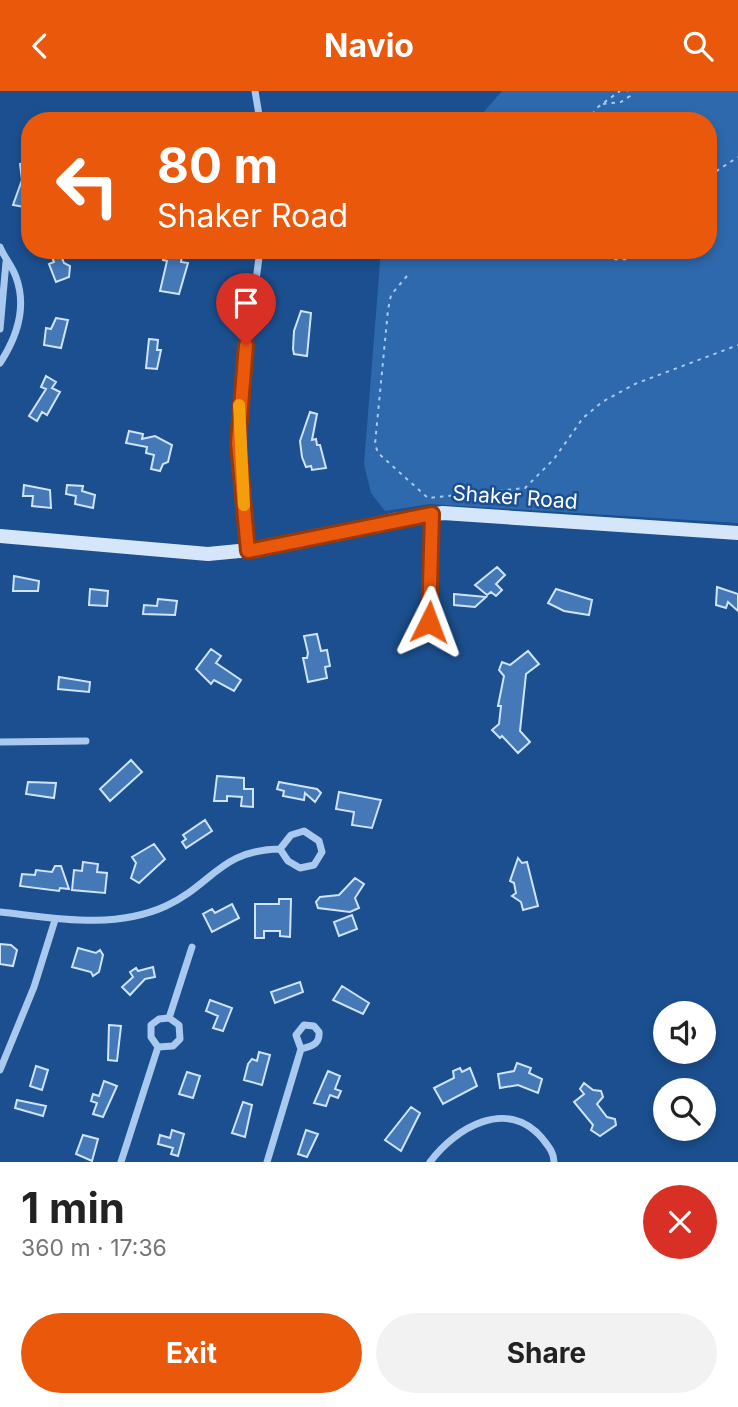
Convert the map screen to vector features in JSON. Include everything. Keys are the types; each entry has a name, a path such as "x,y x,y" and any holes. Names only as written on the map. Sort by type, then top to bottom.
{"main road":[{"name":"Shaker Road","path":"0,536 189,553 248,551 432,514 738,533"}],"street":[{"path":"255,91 258,112"},
{"path":"0,247 17,279 21,310 14,337 0,363"},
{"path":"248,551 238,416 259,259"},
{"path":"0,329 6,262"},
{"path":"0,742 86,741"},
{"path":"0,912 55,920 99,920 161,908 236,857 255,850 280,849 292,835 304,831 316,837 322,848 317,862 303,869 291,864 280,849"},
{"path":"0,1070 34,987 55,920"},
{"path":"169,1018 192,947"},
{"path":"169,1018 179,1025 180,1039 173,1046 158,1047 151,1037 151,1025 156,1020 169,1018"},
{"path":"121,1162 158,1047"},
{"path":"267,1162 301,1049"},
{"path":"430,1162 462,1130 493,1119 520,1123 532,1128 552,1150 554,1162"}],"lane":[{"path":"429,622 432,514"}],"path":[{"path":"594,112 620,91"},
{"path":"601,104 625,100 630,96 628,91"},
{"path":"717,171 738,157"},
{"path":"407,276 391,295 388,310 375,444 378,453 405,475 424,497 525,488 554,459 583,418 602,402 635,384 738,345"}],"shaded area":[{"path":"502,91 738,91 738,523 430,504 385,511 371,493 364,464 380,259 717,259 717,112 484,112"}],"building":[{"path":"21,183 21,206 13,205"},
{"path":"53,259 62,259 70,266 69,277 56,282 49,264 54,262"},
{"path":"182,259 181,262 188,263 179,294 160,291 167,261 163,260"},
{"path":"301,311 311,313 307,356 294,354 293,349 294,331"},
{"path":"56,318 68,320 61,348 44,345 46,328 51,329"},
{"path":"149,339 158,340 157,350 161,350 157,369 146,368"},
{"path":"46,376 56,382 52,388 60,392 47,415 42,412 37,421 29,416 46,389 41,387"},
{"path":"310,412 317,414 312,440 316,439 317,445 320,445 326,468 312,470 311,466 306,467 302,457 300,441"},
{"path":"129,431 143,434 142,439 155,436 172,445 168,462 163,464 160,471 151,469 154,455 146,453 147,447 126,443"},
{"path":"24,485 50,490 51,508 32,506 33,496 23,496"},
{"path":"67,485 83,486 82,491 95,495 93,508 75,504 76,496 66,494"},
{"path":"497,567 505,575 496,584 502,590 496,596 491,592 487,595 475,585"},
{"path":"14,576 39,581 38,591 13,591"},
{"path":"717,587 738,594 738,611 728,602 726,608 716,605"},
{"path":"90,589 108,591 107,606 89,605"},
{"path":"556,589 592,600 589,615 564,611 548,603"},
{"path":"454,594 486,597 475,607 454,605"},
{"path":"158,599 177,601 175,615 143,614 144,605 157,606"},
{"path":"317,634 321,651 327,650 330,666 325,667 327,678 308,682 303,658 307,658 308,653 304,636"},
{"path":"211,649 221,656 216,663 241,680 234,691 214,680 211,684 196,669"},
{"path":"528,651 539,664 526,674 520,731 530,742 518,753 502,736 500,738 492,730 499,724 501,706 498,706 504,676 499,670 502,662 510,665"},
{"path":"59,677 90,682 89,692 58,689"},
{"path":"131,760 142,772 110,801 100,789"},
{"path":"217,776 244,778 244,789 253,789 253,807 241,806 242,797 227,796 227,801 214,801"},
{"path":"28,782 56,783 54,798 26,794"},
{"path":"279,782 317,789 321,793 315,802 305,793 304,800 283,796 284,791 277,789"},
{"path":"339,792 381,800 372,828 352,825 354,812 336,809"},
{"path":"205,820 212,831 186,848 182,842 186,839 183,835"},
{"path":"154,844 165,859 139,883 131,878 136,863 132,857"},
{"path":"518,858 522,863 527,862 538,906 523,910 521,902 512,896 516,893 514,883 510,881"},
{"path":"83,862 98,864 97,872 107,873 105,893 72,890 74,870 82,871"},
{"path":"55,866 61,866 69,889 60,888 59,891 20,886 22,874 35,875 36,870 52,872"},
{"path":"355,878 364,884 355,898 359,908 350,912 318,908 316,902 320,897 339,895"},
{"path":"279,899 291,899 290,937 280,936 280,931 264,931 264,938 255,938 255,904 279,904"},
{"path":"232,904 239,918 212,932 203,914 212,909 215,913"},
{"path":"352,915 357,929 339,936 334,922"},
{"path":"0,944 11,945 17,950 13,966 0,964"},
{"path":"78,948 96,953 100,950 103,955 99,972 93,976 91,972 72,967"},
{"path":"153,967 155,977 145,979 130,995 122,987 133,977 130,972 136,968 138,971"},
{"path":"300,982 303,992 275,1003 271,992"},
{"path":"342,986 369,1003 363,1014 333,1000"},
{"path":"210,1000 232,1008 223,1031 213,1028 218,1016 206,1011"},
{"path":"109,1025 121,1026 117,1061 108,1060"},
{"path":"259,1052 270,1055 262,1085 244,1080 248,1064 252,1059 257,1061"},
{"path":"517,1063 531,1068 529,1073 542,1079 538,1093 518,1085 500,1088 498,1074 514,1071"},
{"path":"36,1066 48,1070 42,1090 30,1086"},
{"path":"460,1068 462,1072 470,1068 477,1086 443,1104 434,1088 454,1078 453,1071"},
{"path":"328,1071 340,1076 335,1089 341,1091 338,1098 330,1095 326,1106 314,1103"},
{"path":"187,1072 200,1076 193,1098 179,1094"},
{"path":"104,1081 117,1086 103,1117 93,1114 97,1103 91,1101 93,1094 99,1096"},
{"path":"584,1083 593,1090 601,1091 603,1097 597,1104 607,1117 615,1119 616,1125 600,1136 591,1130 593,1125 574,1102 584,1094 580,1089"},
{"path":"17,1100 46,1106 43,1116 15,1108"},
{"path":"243,1102 252,1105 245,1137 232,1133"},
{"path":"411,1107 420,1113 401,1151 385,1140"},
{"path":"172,1130 184,1134 178,1156 171,1154 173,1148 158,1144 160,1135 170,1138"},
{"path":"306,1130 318,1134 307,1157 298,1154"},
{"path":"83,1135 98,1139 92,1161 76,1154"}],"slow traffic":[{"path":"239,405 238,443 244,505"}],"route":[{"path":"246,345 238,416 238,443 248,551 432,514 433,562 429,622"}]}
